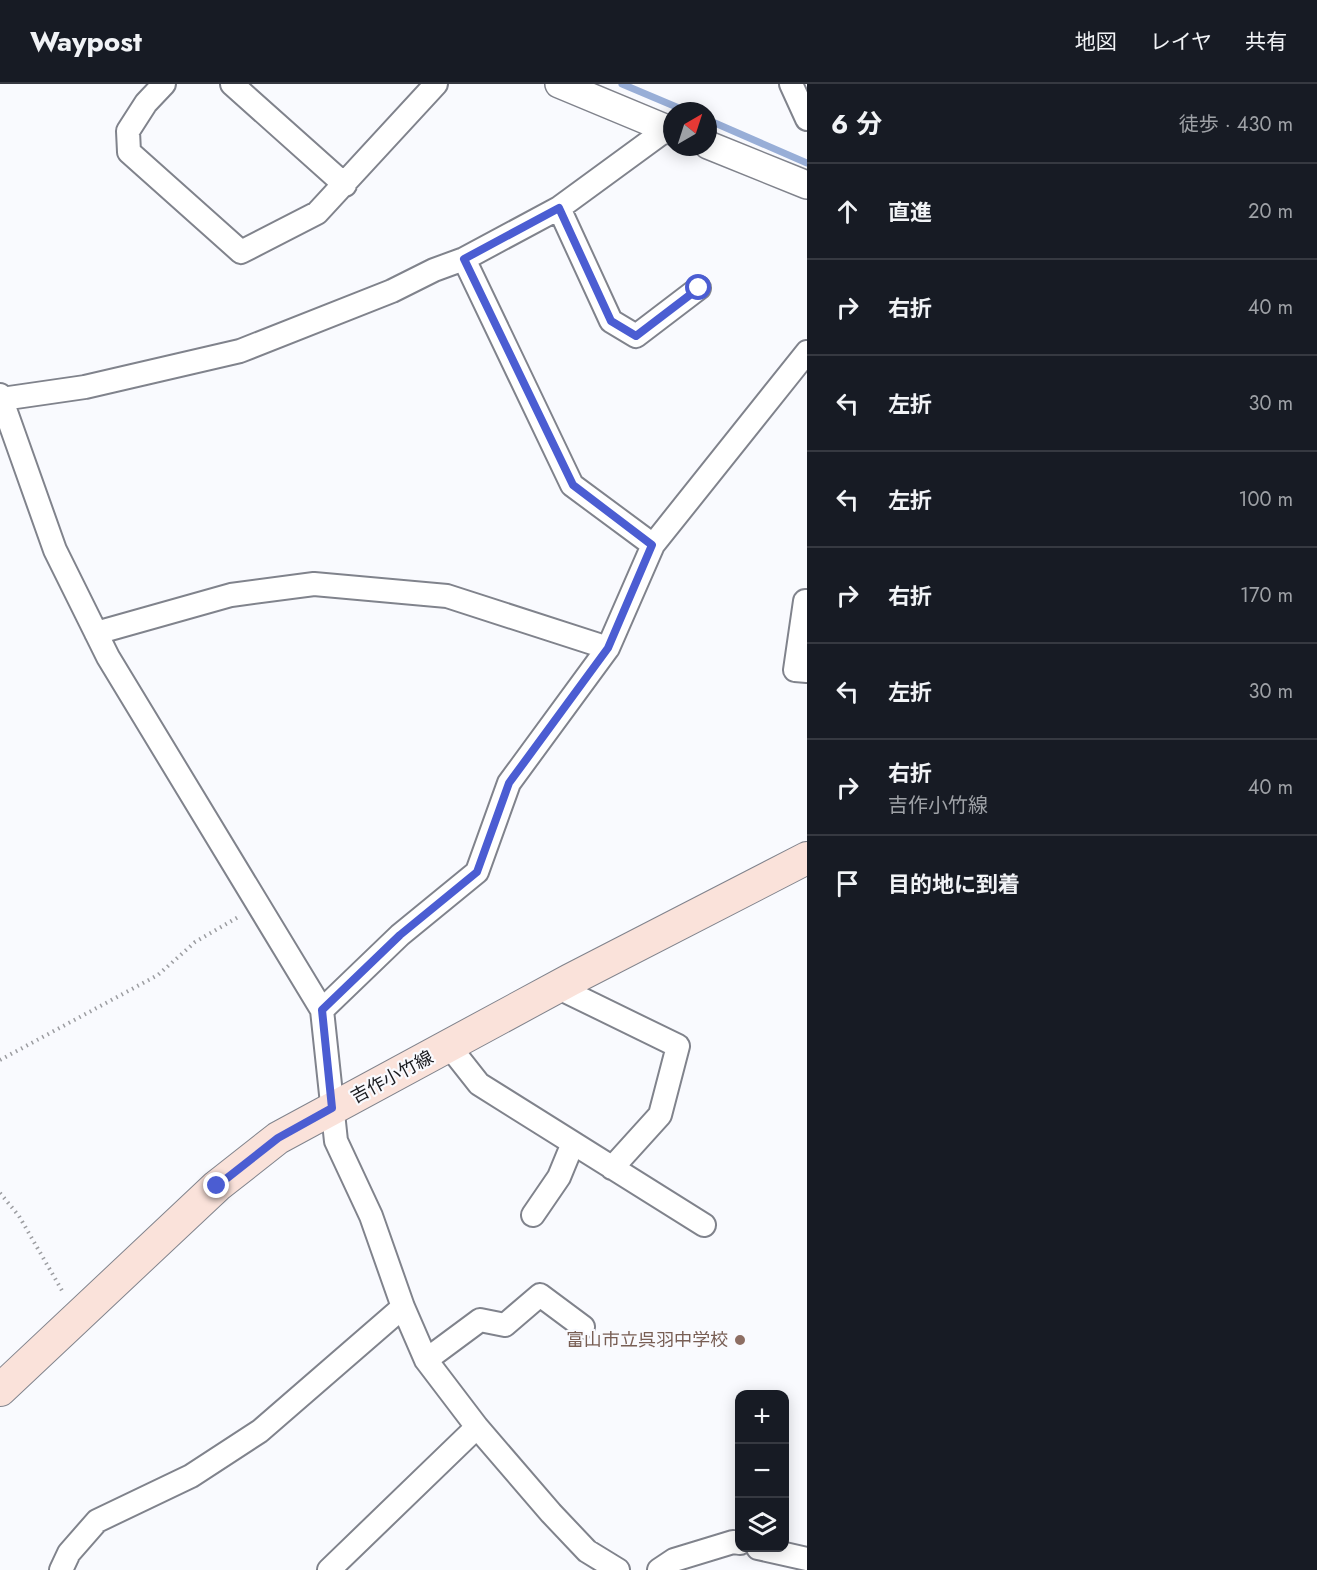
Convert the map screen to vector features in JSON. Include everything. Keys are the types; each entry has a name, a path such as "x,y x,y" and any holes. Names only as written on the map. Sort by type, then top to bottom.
{"main road":[{"name":"吉作小竹線","path":"0,1390 217,1186 278,1138 557,987 807,858"}],"street":[{"path":"164,84 146,103 128,131 129,153 241,252 317,213 436,84"},
{"path":"232,84 345,185"},
{"path":"560,84 663,127"},
{"path":"791,84 807,119"},
{"path":"618,1570 586,1551 551,1513 445,1388 426,1360 402,1307 371,1216 336,1142 322,1010 108,657 55,550 1,398 85,387 240,351 392,291 434,270 464,259 559,208 663,135"},
{"path":"717,149 807,185"},
{"path":"559,208 611,321 636,336 699,288"},
{"path":"464,259 573,485 652,545"},
{"path":"322,1010 400,935 477,872 509,783 608,648 652,545 807,352"},
{"path":"96,633 231,596 314,584 447,596 608,648"},
{"path":"807,601 805,601 795,670 807,671"},
{"path":"557,987 678,1046 660,1115 612,1168"},
{"path":"449,1046 478,1084 704,1225"},
{"path":"533,1215 559,1177 573,1143"},
{"path":"426,1360 480,1320 505,1325 540,1295 583,1327"},
{"path":"61,1570 69,1553 97,1521 191,1476 260,1431 402,1307"},
{"path":"329,1570 477,1427"},
{"path":"659,1570 674,1560 735,1542"},
{"path":"776,1552 807,1559"}],"path":[{"path":"0,1060 159,975 195,942 259,905"},
{"path":"0,1193 18,1216 78,1317"}],"waterway":[{"path":"622,84 665,102"},
{"path":"717,124 807,163"}],"place":[{"name":"富山市立呉羽中学校","path":"740,1340"}],"route":[{"path":"217,1186 278,1138 332,1108 322,1010 400,935 477,872 509,783 608,648 652,545 573,485 464,259 559,208 611,321 636,336 699,288"}]}
